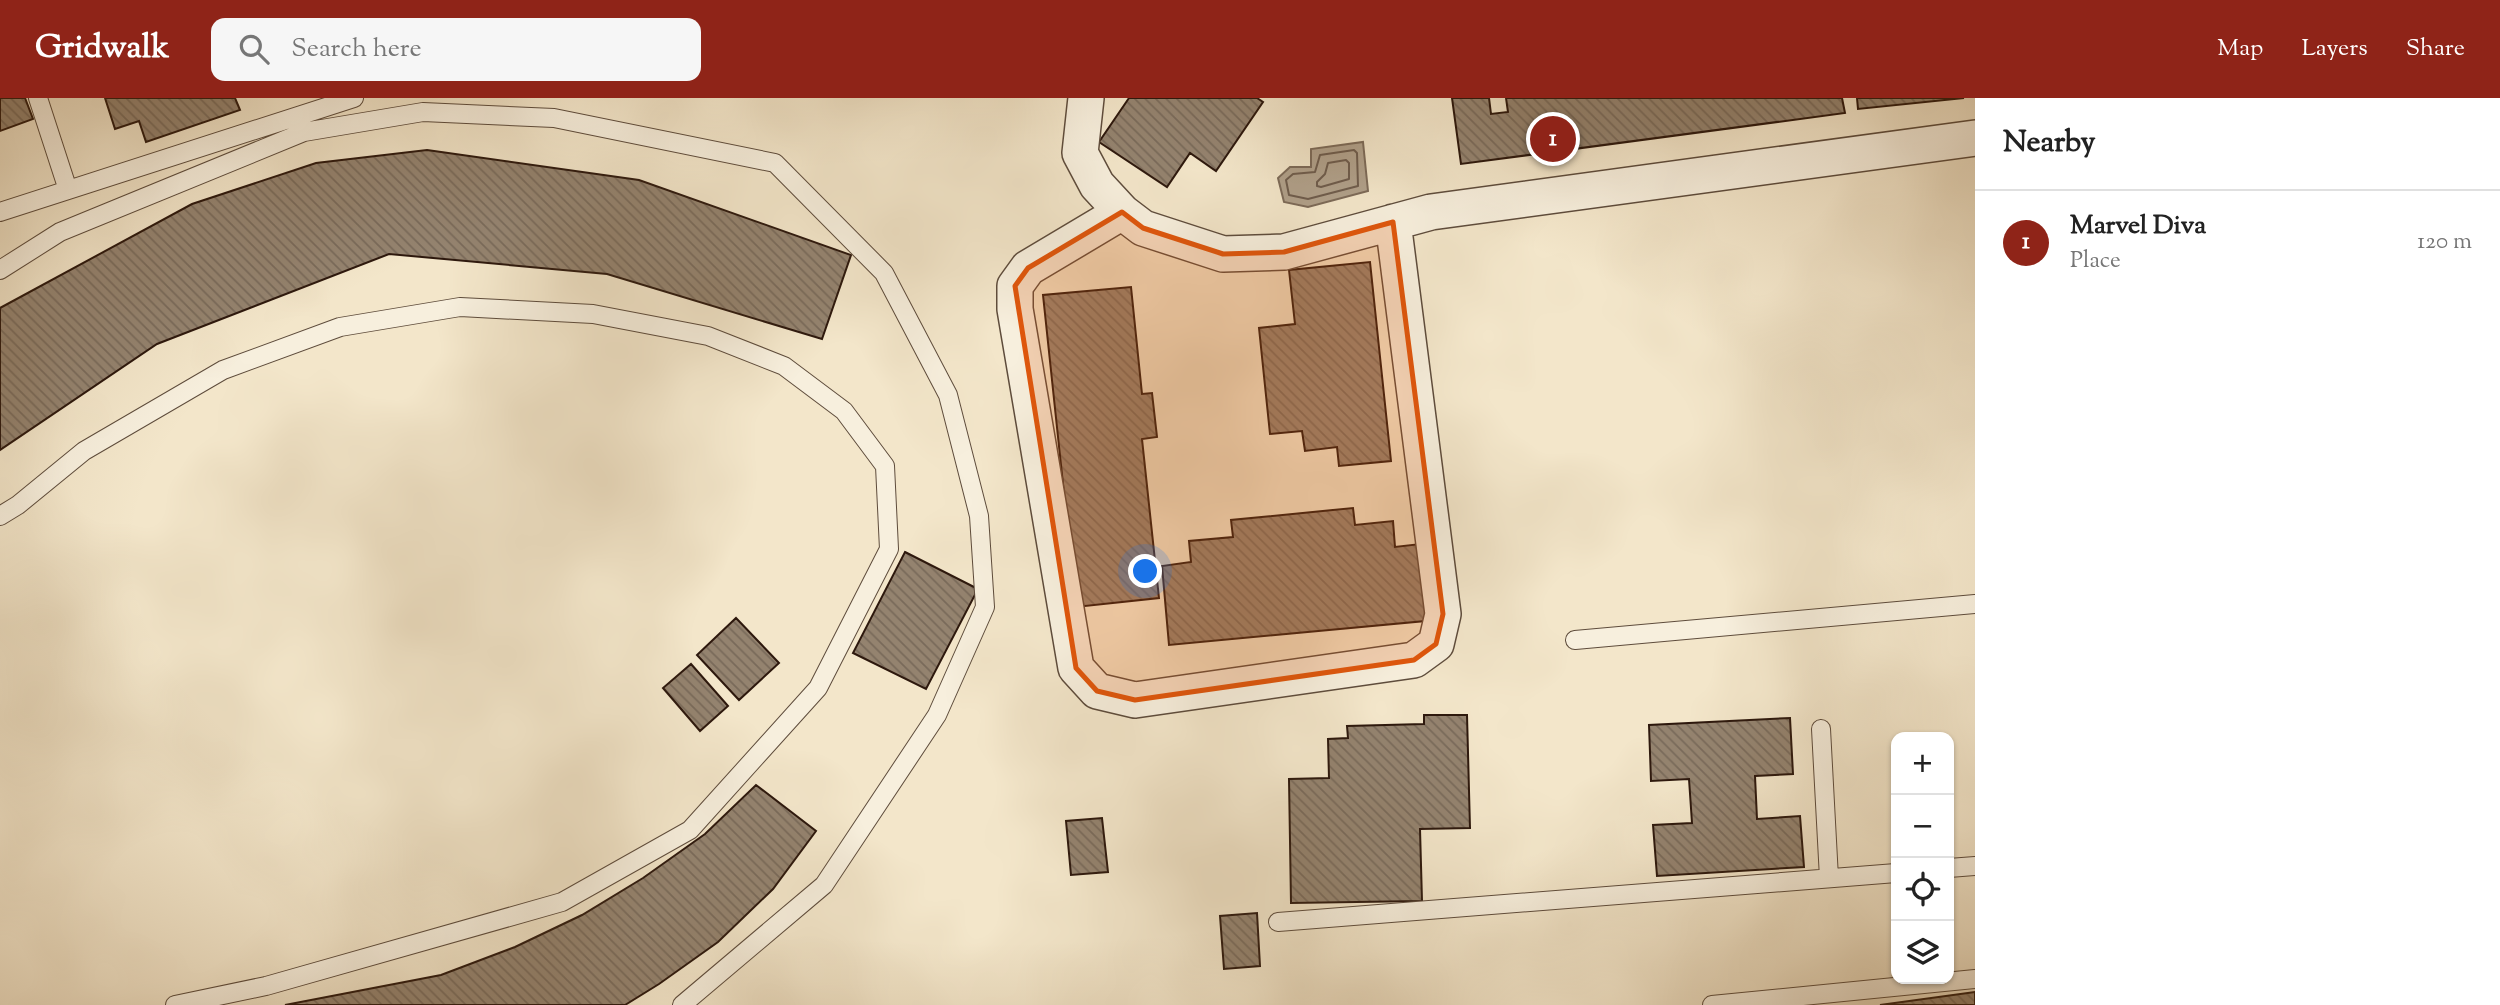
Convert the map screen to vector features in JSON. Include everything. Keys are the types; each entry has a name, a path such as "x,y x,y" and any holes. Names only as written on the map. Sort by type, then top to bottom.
{"street":[{"path":"1086,98 1080,152 1097,185 1122,212 1143,228 1223,254 1284,252 1431,212 1975,138"},
{"path":"1122,212 1028,268 1015,286 1015,309 1076,668 1097,691 1135,699 1414,660 1436,644 1443,614 1393,222"}],"lane":[{"path":"37,98 68,190"},
{"path":"0,212 298,107 354,98"},
{"path":"0,270 60,232 304,132 424,112 554,118 775,163 884,273 948,395 979,516 985,607 937,715 824,886 682,1005"},
{"path":"0,516 18,505 83,451 223,370 340,327 460,307 593,314 708,336 784,366 844,411 885,466 889,549 818,688 690,830 562,902 266,986 175,1005"},
{"path":"1575,640 1975,604"},
{"path":"1821,729 1829,878"},
{"path":"1954,868 1975,866"},
{"path":"1278,922 1891,873"},
{"path":"1712,1005 1975,979"}],"highlighted area":[{"path":"1122,212 1143,228 1223,254 1284,252 1393,222 1443,614 1436,644 1414,660 1135,700 1097,691 1076,668 1015,286 1028,268"}],"water":[{"path":"1363,142 1368,191 1308,207 1284,202 1278,178 1290,167 1311,167 1311,149"}],"building":[{"path":"0,98 25,98 33,119 0,131"},
{"path":"105,98 235,98 240,110 146,142 139,121 115,129"},
{"path":"1129,98 1257,98 1263,102 1216,171 1190,153 1167,187 1099,142"},
{"path":"1452,98 1489,98 1491,114 1508,112 1506,98 1842,98 1845,113 1461,164"},
{"path":"1857,98 1964,98 1858,109"},
{"path":"427,150 639,180 851,255 822,339 607,274 389,254 157,344 0,450 0,308 192,204 316,163"},
{"path":"1370,262 1391,461 1339,466 1337,447 1305,451 1302,431 1270,434 1259,328 1295,324 1289,270"},
{"path":"1131,287 1142,394 1152,393 1157,437 1142,439 1159,598 1076,607 1043,295"},
{"path":"1353,508 1355,525 1393,521 1395,547 1429,543 1436,620 1169,645 1162,566 1191,562 1189,541 1233,537 1231,520"},
{"path":"905,552 978,589 926,689 853,653"},
{"path":"736,618 779,663 739,700 697,655"},
{"path":"691,664 728,706 700,731 663,688"},
{"path":"1424,715 1467,715 1470,828 1420,829 1422,901 1291,903 1289,779 1329,778 1328,739 1348,738 1347,726 1424,724"},
{"path":"1790,718 1793,774 1755,776 1757,819 1800,816 1804,867 1657,876 1653,825 1692,823 1689,779 1651,781 1649,725"},
{"path":"756,785 816,831 773,889 718,942 625,1005 285,1005 441,975 515,947 582,915 643,878 705,834"},
{"path":"1102,818 1108,872 1071,875 1066,821"},
{"path":"1257,913 1260,966 1224,969 1220,916"},
{"path":"1975,992 1975,1005 1880,1005"}],"place":[{"name":"Marvel Diva","path":"1553,139"}]}
